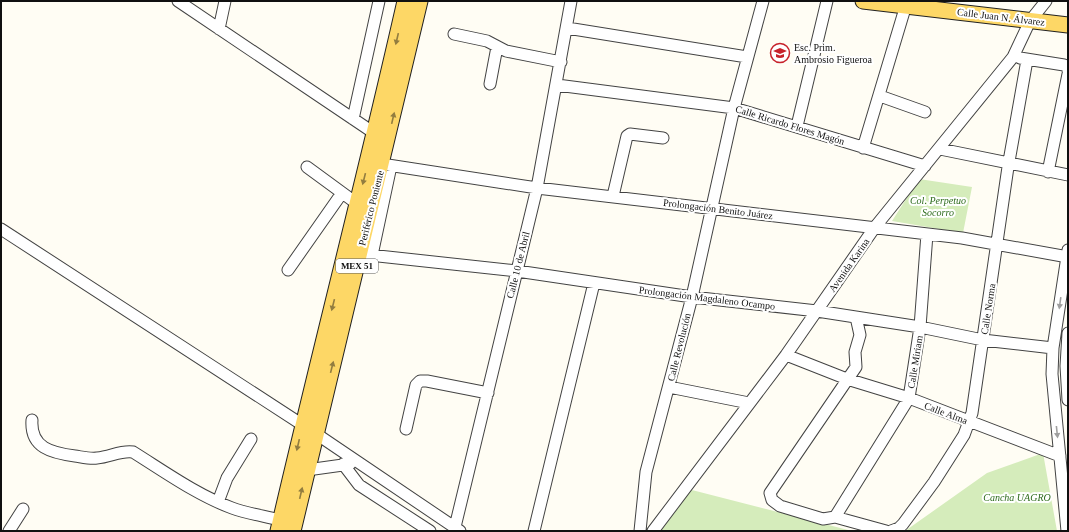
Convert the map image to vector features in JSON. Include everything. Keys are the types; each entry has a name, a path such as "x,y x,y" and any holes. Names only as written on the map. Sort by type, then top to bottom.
{"main road":[{"name":"Periférico Poniente","path":"293,531 307,470 309,430 365,206 380,164 381,137 405,1"},
{"name":"Periférico Poniente","path":"381,137 420,1"},
{"name":"Calle Juan N. Álvarez","path":"863,1 1068,25"},
{"name":"Periférico Poniente","path":"279,526 366,254 365,206"}],"street":[{"path":"178,1 353,120 381,137"},
{"path":"218,29 225,1"},
{"path":"353,120 379,1"},
{"name":"Calle 10 de Abril","path":"457,529 537,188 562,62 571,1"},
{"name":"Calle Revolución","path":"640,531 646,472 692,297 734,108 763,1"},
{"path":"797,126 827,1"},
{"name":"Avenida Karina","path":"653,531 786,355 875,227 924,166 940,149 1013,57 1030,21 1046,1"},
{"path":"863,148 880,96 906,5"},
{"path":"567,28 747,57"},
{"path":"454,34 487,41 497,47 562,62"},
{"path":"490,84 497,47"},
{"path":"1013,57 1064,65 1068,67 1068,71"},
{"name":"Calle Norma","path":"890,531 899,528 913,512 934,482 970,422 1009,164 1027,60"},
{"path":"1048,172 1068,74"},
{"name":"Calle Ricardo Flores Magón","path":"557,86 734,108 924,166"},
{"path":"880,96 925,112"},
{"path":"613,196 627,136 630,134 663,138"},
{"path":"940,149 1068,175"},
{"path":"366,254 380,164"},
{"name":"Prolongación Benito Juárez","path":"380,164 537,188 875,227 1068,254"},
{"path":"307,167 342,193 365,206"},
{"path":"288,270 342,193"},
{"path":"1,229 309,430 457,529"},
{"name":"Calle Miriam","path":"835,517 908,398 920,327 927,234"},
{"name":"Prolongación Magdaleno Ocampo","path":"366,254 517,271 692,297 817,311 920,327 983,340 1053,348"},
{"path":"1067,531 1053,390 1053,348 1068,254"},
{"path":"534,531 594,283"},
{"path":"856,317 860,335 855,352 857,362 856,367 770,493 772,500 780,506 823,519 835,517 886,531"},
{"path":"1068,333 1068,400"},
{"name":"Calle Alma","path":"786,355 847,379 908,398 1060,456"},
{"path":"406,429 416,385 420,381 488,393"},
{"path":"669,387 749,403"},
{"path":"32,420 32,434 38,444 48,450 96,459 126,451 134,452 188,486 218,502 279,526"},
{"path":"218,502 227,478 251,439"},
{"path":"307,470 343,464 363,466"},
{"path":"343,464 359,485 430,531"},
{"path":"9,531 23,509"}],"green space":[{"name":"Col. Perpetuo Socorro","path":"919,179 972,187 963,233 892,221"},
{"name":"Cancha UAGRO","path":"1043,453 1057,531 905,531 987,473"},
{"path":"688,489 852,531 655,531"}],"place":[{"name":"Esc. Prim. Ambrosio Figueroa","path":"780,53"}]}
